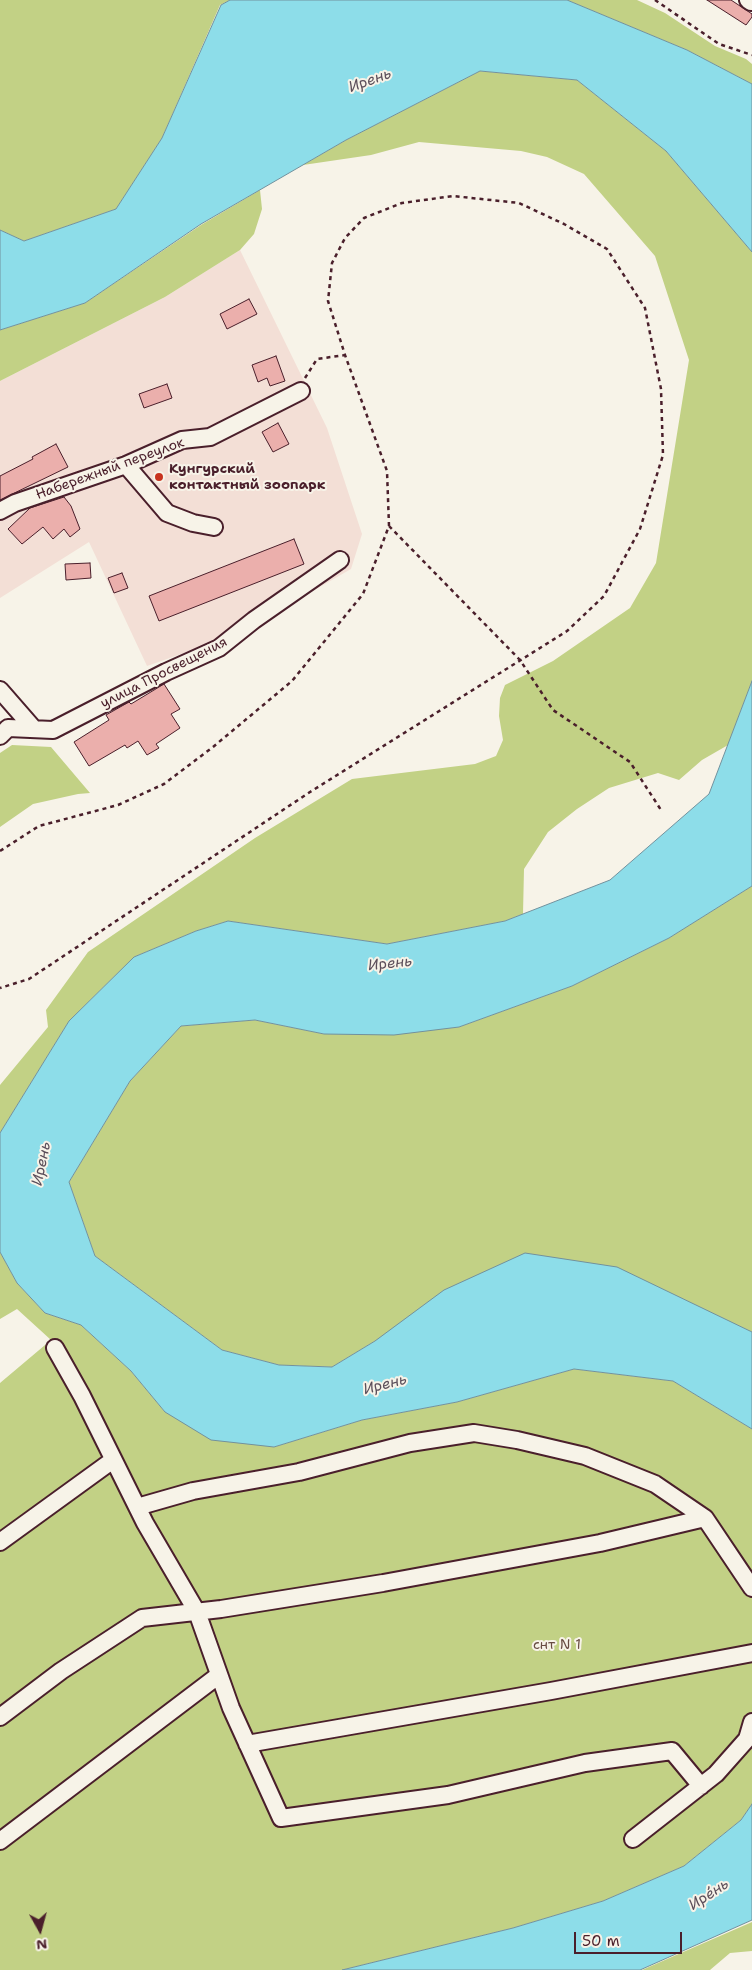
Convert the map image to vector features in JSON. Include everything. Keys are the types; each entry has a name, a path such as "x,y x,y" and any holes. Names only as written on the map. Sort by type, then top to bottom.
{"street":[{"name":"Набережный переулок","path":"0,511 14,503 126,465 182,440 210,438 301,391"},
{"path":"126,465 167,513 193,523 214,527"},
{"name":"улица Просвещения","path":"0,736 8,728 53,730 166,672 220,648 254,620 340,560"},
{"path":"0,690 34,729"},
{"path":"54,1348 82,1396 137,1507 197,1612 231,1708 281,1818 448,1795 585,1763 672,1751 701,1786"},
{"path":"137,1507 193,1491 299,1472 410,1443 474,1433 517,1440 585,1456 655,1484 705,1518 752,1588"},
{"path":"0,1542 113,1460"},
{"path":"0,1717 61,1671 142,1618 197,1612 383,1583 572,1548 705,1518"},
{"path":"247,1744 532,1695 752,1653"},
{"path":"0,1841 219,1675"},
{"path":"632,1839 716,1774 747,1739 752,1722"}],"path":[{"path":"655,0 719,44 752,55"},
{"path":"0,852 39,826 118,805 164,784 213,747 292,681 363,594 389,526 386,471 328,301 332,263 344,238 364,218 402,203 453,196 519,203 564,224 607,249 645,308 661,389 663,455 640,529 604,596 567,630 310,792 29,979 0,988"},
{"path":"301,391 306,375 317,359 345,355"},
{"path":"389,526 520,660 553,710 630,762 661,810"}],"shaded area":[{"path":"240,250 327,428 362,534 351,569 238,634 147,666 89,542 0,598 0,381 165,297"}],"green space":[{"path":"0,0 230,0 220,5 162,138 116,209 24,241 0,230"},
{"path":"567,0 637,0 665,13 715,46 746,59 752,64 752,84 687,50"},
{"path":"480,71 577,80 666,151 752,252 752,681 728,745 702,760 679,780 658,773 609,788 577,809 548,832 524,869 523,914 505,921 387,944 228,921 196,931 134,957 69,1021 0,1133 0,1085 48,1027 46,1010 88,952 255,838 352,779 475,764 496,756 503,740 499,716 500,698 505,685 553,661 630,608 656,563 689,360 655,256 584,174 547,157 521,151 419,142 371,155 303,165 346,140"},
{"path":"260,190 262,209 254,234 240,250 165,297 0,381 0,330 85,303 201,225"},
{"path":"12,745 51,747 90,793 33,804 0,827 0,753"},
{"path":"752,886 752,1332 741,1328 375,1341 332,1367 279,1365 222,1350 95,1256 69,1182 130,1081 181,1026 255,1020 324,1034 459,1027 572,986 669,938"},
{"name":"снт N 1","path":"0,1252 17,1283 45,1313 81,1325 131,1371 165,1412 274,1447 362,1420 457,1402 574,1369 673,1381 752,1429 752,1804 741,1820 684,1866 603,1901 513,1928 342,1970 0,1970 0,1383 51,1340 17,1309 0,1319"},
{"path":"752,1922 752,1951 730,1953 710,1970 642,1970"}],"water":[{"name":"Ирень","path":"230,0 567,0 687,50 752,84 752,252 666,151 577,80 480,71 346,140 201,224 85,303 0,330 0,230 24,241 116,209 162,138 221,5"},
{"name":"Ирень","path":"752,681 752,886 669,938 572,986 459,1027 394,1035 324,1034 255,1020 181,1026 130,1081 69,1182 95,1256 222,1350 279,1365 332,1367 375,1341 444,1290 525,1253 617,1267 752,1332 752,1429 673,1381 574,1369 457,1402 362,1420 274,1447 211,1440 165,1412 131,1371 81,1325 45,1313 17,1283 0,1252 0,1133 69,1021 134,957 196,931 228,921 387,944 505,921 610,880 709,794"},
{"name":"Ире́нь","path":"752,1804 752,1920 640,1970 342,1970 513,1928 603,1901 684,1866 741,1820"}],"building":[{"path":"707,0 731,0 752,14 752,17 746,25"},
{"path":"249,299 257,314 227,329 220,314"},
{"path":"276,356 285,381 270,386 267,378 258,382 252,365"},
{"path":"167,384 172,398 144,408 139,394"},
{"path":"278,423 289,444 273,452 262,432"},
{"path":"56,444 68,467 0,500 0,476 33,459 32,457"},
{"path":"64,497 71,506 80,529 70,537 64,529 53,539 43,527 22,544 8,529 30,508"},
{"path":"294,539 304,564 159,621 149,596"},
{"path":"90,563 91,578 66,580 65,564"},
{"path":"122,573 128,588 114,593 108,578"},
{"path":"164,684 180,709 171,714 180,728 156,744 159,748 147,755 138,741 127,748 125,745 89,766 74,742 109,720 106,715 129,702 131,704"}],"place":[{"name":"Кунгурский контактный зоопарк","path":"159,477"}]}
